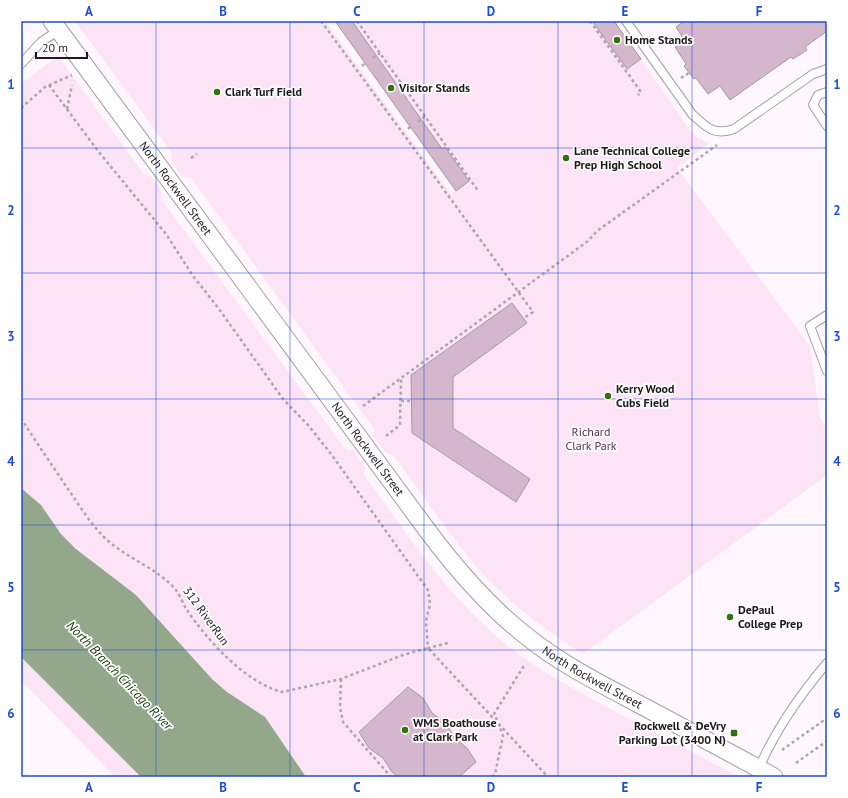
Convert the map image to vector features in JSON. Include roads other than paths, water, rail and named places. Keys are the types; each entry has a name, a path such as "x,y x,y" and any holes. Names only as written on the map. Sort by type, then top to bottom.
{"street":[{"name":"North Rockwell Street","path":"55,26 464,578 524,635 551,655 583,675 774,777"}],"lane":[{"path":"626,21 692,114 704,126 714,131 724,132 734,129 813,74 827,69"},
{"path":"21,64 55,26"},
{"path":"827,92 818,95 813,105 827,126"},
{"path":"827,315 810,326 827,371"},
{"path":"759,768 784,718 802,692 827,663"}],"water":[{"name":"North Branch Chicago River","path":"21,488 41,505 61,534 76,549 136,595 212,679 227,692 265,717 306,777 141,777 21,657"}],"place":[{"name":"Home Stands","path":"617,40"},
{"name":"Visitor Stands","path":"391,88"},
{"name":"Clark Turf Field","path":"217,92"},
{"name":"Lane Technical College Prep High School","path":"566,158"},
{"name":"Kerry Wood Cubs Field","path":"608,396"},
{"name":"DePaul College Prep","path":"730,617"},
{"name":"WMS Boathouse at Clark Park","path":"405,730"},
{"name":"Rockwell & DeVry Parking Lot (3400 N)","path":"734,733"}],"park label":[{"name":"Richard Clark Park","path":"591,439"}]}
